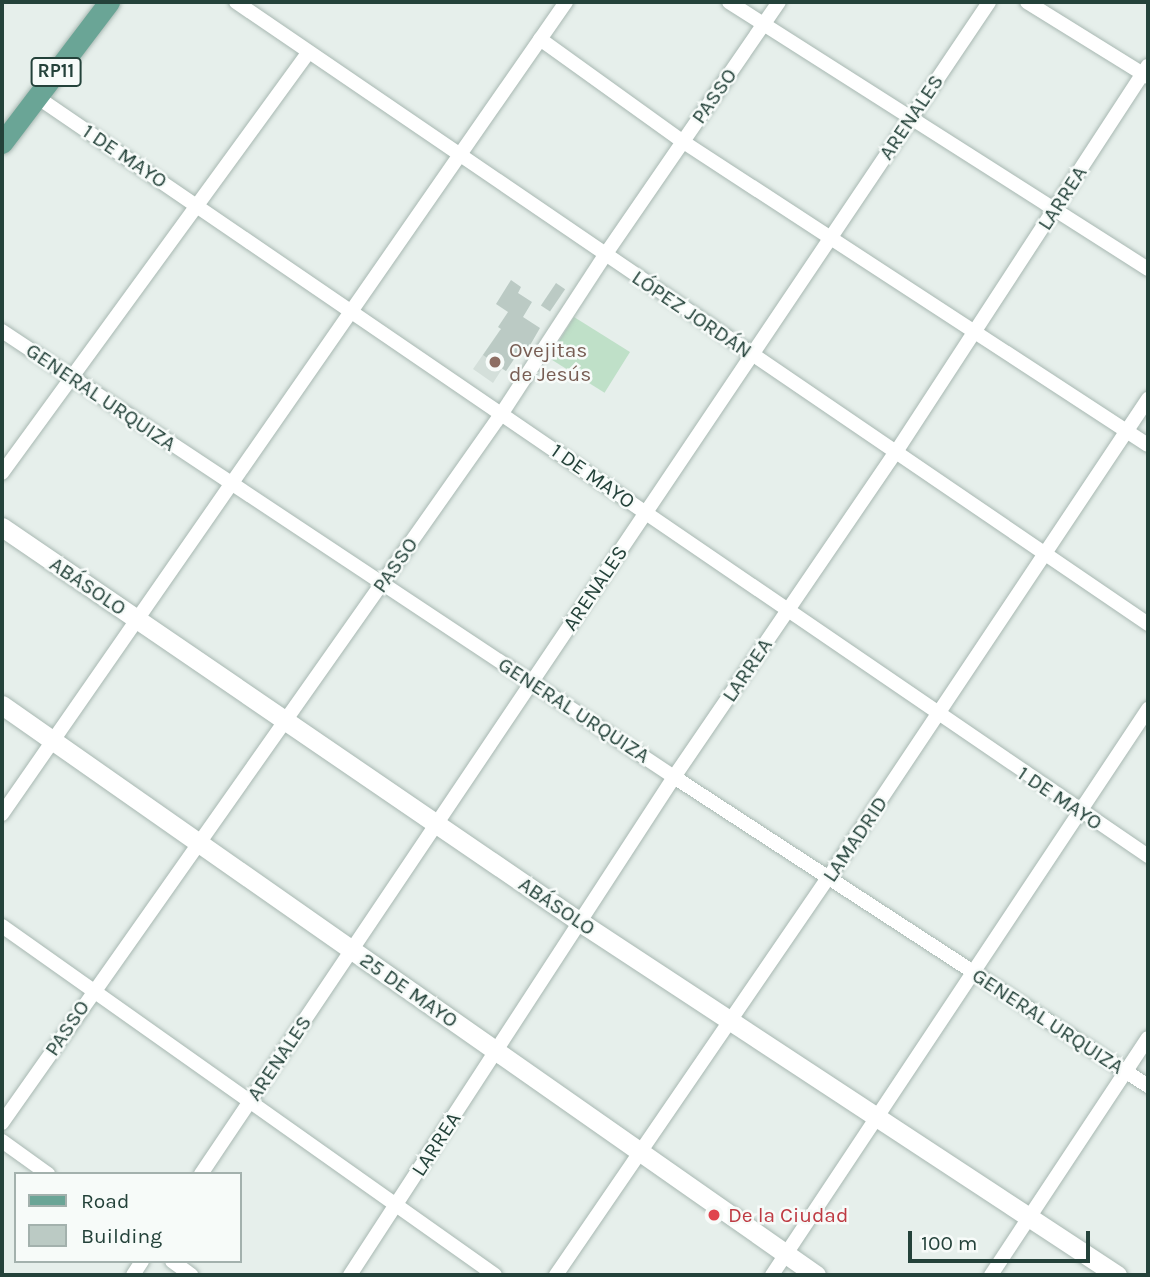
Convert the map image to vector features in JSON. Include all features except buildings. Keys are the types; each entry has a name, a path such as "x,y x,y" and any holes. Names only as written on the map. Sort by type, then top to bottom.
{"main road":[{"name":"RP11","path":"2,143 109,2"}],"street":[{"name":"LÓPEZ JORDÁN","path":"236,2 1148,624"},
{"path":"2,814 566,2"},
{"path":"729,2 1148,269"},
{"name":"PASSO","path":"2,1123 93,989 502,413 604,255 779,2"},
{"name":"ARENALES","path":"202,1172 989,2"},
{"path":"1027,2 1147,72"},
{"path":"540,39 682,141 1148,445"},
{"path":"2,473 308,53"},
{"name":"LARREA","path":"350,1275 674,777 896,452 1147,72"},
{"name":"1 DE MAYO","path":"37,97 1148,856"},
{"name":"GENERAL URQUIZA","path":"2,331 674,777 1148,1086"},
{"name":"LAMADRID","path":"556,1275 939,715 1148,399"},
{"name":"ABÁSOLO","path":"2,527 580,922 1117,1275"},
{"name":"25 DE MAYO","path":"2,705 816,1275"},
{"path":"772,1275 1148,709"},
{"path":"2,926 248,1103 495,1275"},
{"path":"991,1275 1148,1038"},
{"path":"2,1141 45,1172"},
{"path":"175,1263 191,1275"}],"shaded area":[{"name":"Ovejitas de Jesús","path":"500,330 523,346 506,371 502,369 493,383 473,369"}],"green space":[{"path":"574,317 630,352 605,393 549,358"}],"place":[{"name":"Ovejitas de Jesús","path":"495,362"},
{"name":"De la Ciudad","path":"714,1215"}]}
